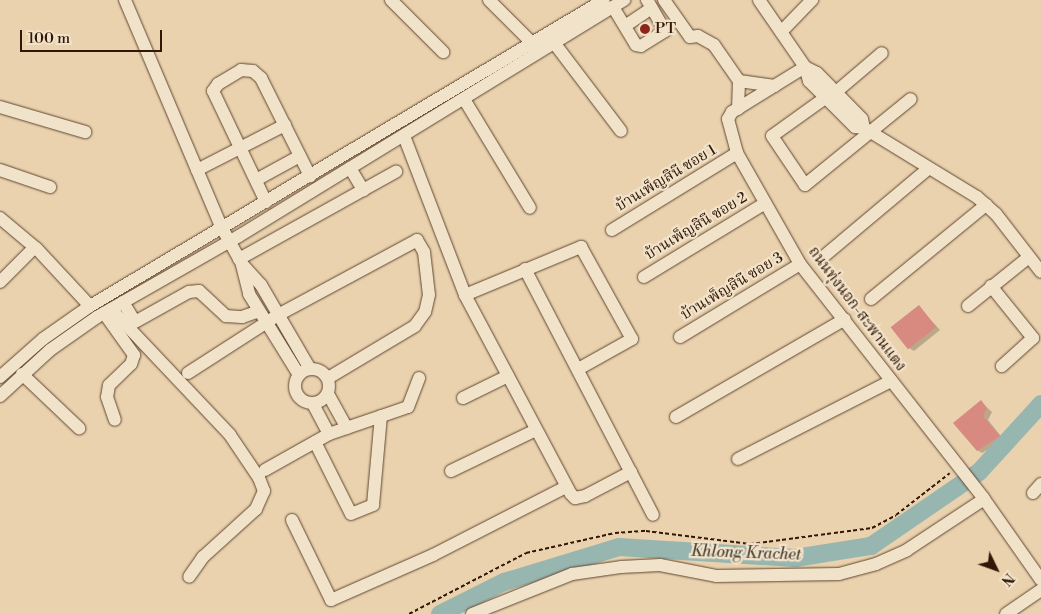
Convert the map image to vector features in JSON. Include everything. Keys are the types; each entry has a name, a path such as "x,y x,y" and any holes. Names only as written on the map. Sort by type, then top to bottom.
{"street":[{"path":"126,0 222,228 241,262 261,285 278,315 304,372"},
{"path":"391,0 443,52"},
{"path":"401,10 410,0"},
{"path":"489,0 533,44"},
{"path":"1,374 43,339 90,306 533,44 588,4 609,4 624,0"},
{"path":"664,0 690,37 698,36 714,45 739,80 738,109"},
{"path":"759,0 805,68 809,81 831,95 855,127 868,130 928,169 967,190 986,205 1041,272"},
{"path":"781,32 812,0"},
{"path":"609,4 638,46 663,33 665,28 649,4 625,26"},
{"path":"0,396 22,374 108,311 229,242 555,44 609,4"},
{"path":"555,44 621,131"},
{"path":"882,53 831,95 772,136 805,185 868,130 910,100"},
{"path":"738,109 805,68"},
{"path":"266,202 213,91 218,84 242,70 253,72 261,78 310,176"},
{"path":"739,80 775,86"},
{"path":"464,99 530,208"},
{"path":"0,107 85,132"},
{"name":"ถนนทุ่งนอก-สะพานแตง","path":"738,109 728,119 737,153 800,264 845,319 981,496 1041,580"},
{"path":"197,170 284,124"},
{"path":"404,136 465,295 566,487 575,498 580,498 631,472"},
{"name":"บ้านเพ็ญสินี ซอย 1","path":"612,230 737,153"},
{"path":"256,180 300,156"},
{"path":"350,168 363,190"},
{"path":"824,257 928,169"},
{"path":"0,170 50,187"},
{"path":"241,262 396,172"},
{"name":"บ้านเพ็ญสินี ซอย 2","path":"644,277 765,203"},
{"path":"871,299 986,205"},
{"path":"0,218 35,247 90,306"},
{"path":"188,373 278,315 418,240 424,252 429,295 425,312 415,326 328,378"},
{"path":"0,282 35,247"},
{"path":"465,295 581,247 632,339 578,369"},
{"path":"968,306 1028,257"},
{"path":"241,262 249,294 266,323 304,372"},
{"name":"บ้านเพ็ญสินี ซอย 3","path":"680,337 800,264"},
{"path":"524,269 578,369 653,516"},
{"path":"991,286 1033,338 1002,366"},
{"path":"123,302 135,322 189,292 199,291 226,316 242,318 259,311"},
{"path":"108,311 134,355 131,364 109,384 107,397 115,420"},
{"path":"108,311 230,435 259,478 264,491 256,509 203,557 189,577"},
{"path":"676,417 845,319"},
{"path":"328,378 317,369 304,372 296,381 298,396 313,404 329,434"},
{"path":"22,374 79,428"},
{"path":"463,398 508,376"},
{"path":"328,378 328,394 347,428"},
{"path":"265,470 329,434 408,407 419,378"},
{"path":"738,459 891,381"},
{"path":"313,404 328,394"},
{"path":"315,442 351,514 372,506 381,416"},
{"path":"451,471 536,430"},
{"path":"292,520 331,600 433,555 566,487"},
{"path":"472,614 572,574 621,566 660,565 716,576 839,574 876,564 907,550 981,496"},
{"path":"1006,614 1041,590"}],"path":[{"path":"409,614 526,553 614,533 646,531 750,544 872,528 896,515 960,469"}],"building":[{"path":"919,305 936,327 908,349 891,327"},
{"path":"981,400 987,408 983,416 1000,436 977,451 953,423"}],"waterway":[{"name":"Khlong Krachet","path":"440,614 504,582 619,547 795,558 871,546 979,472 1041,404"}],"place":[{"name":"PT","path":"645,29"}]}
